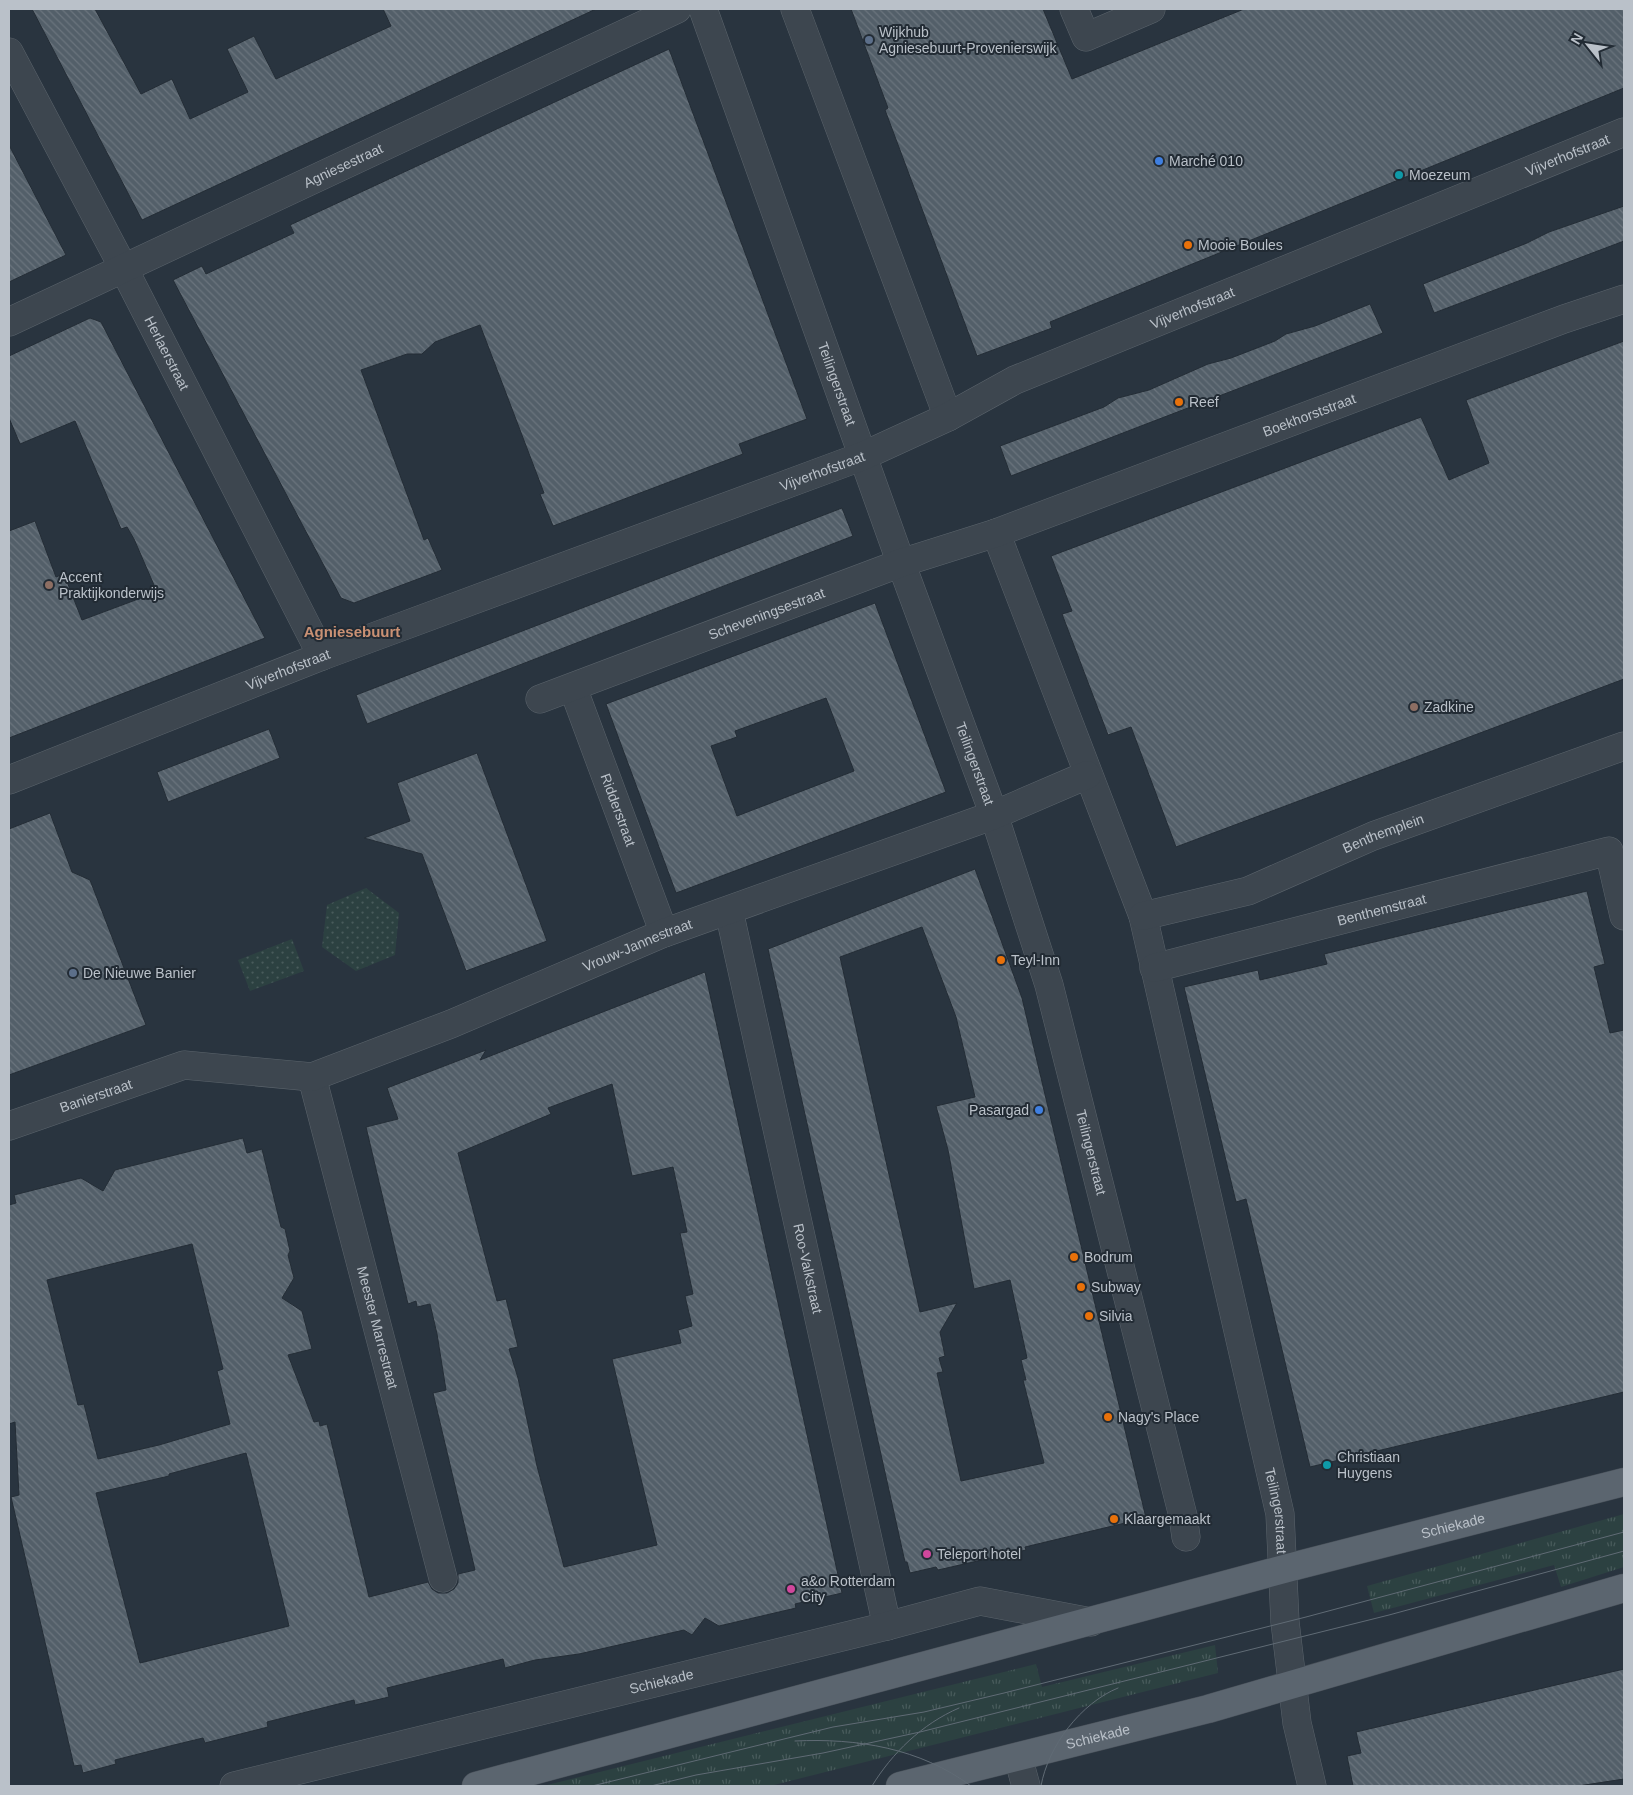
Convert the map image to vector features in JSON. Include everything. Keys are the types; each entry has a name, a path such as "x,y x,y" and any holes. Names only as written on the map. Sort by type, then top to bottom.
{"main road":[{"name":"Schiekade","path":"476,1786 1282,1570 1624,1482"},
{"name":"Schiekade","path":"900,1786 1208,1709 1624,1588"}],"street":[{"name":"Agniesestraat","path":"9,322 677,9"},
{"name":"Teilingerstraat","path":"703,9 901,563 994,815 1049,985 1183,1516 1186,1537"},
{"path":"795,9 948,416"},
{"path":"1074,9 1086,37 1151,9"},
{"name":"Herlaerstraat","path":"9,52 124,269 322,656"},
{"name":"Vijverhofstraat","path":"9,780 322,656 863,456 948,416 1015,380 1624,132"},
{"name":"Boekhorststraat","path":"996,533 1564,319 1624,299"},
{"name":"Teilingerstraat","path":"996,533 1087,775 1143,916 1280,1514 1282,1570"},
{"name":"Scheveningsestraat","path":"540,699 901,563 996,533"},
{"name":"Ridderstraat","path":"572,688 664,933"},
{"name":"Benthemplein","path":"1143,916 1248,891 1373,836 1624,746"},
{"name":"Vrouw-Jannestraat","path":"184,1065 312,1077 452,1024 664,933 994,815 1087,775"},
{"name":"Benthemstraat","path":"1154,968 1608,851 1624,916"},
{"name":"Roo-Valkstraat","path":"729,911 887,1626"},
{"name":"Banierstraat","path":"9,1126 184,1065"},
{"name":"Meester Marrestraat","path":"312,1077 443,1578"},
{"path":"1282,1570 1297,1723 1312,1786"},
{"name":"Schiekade","path":"234,1786 887,1626 980,1601 1090,1622"},
{"path":"1018,1757 1026,1786"}],"green space":[{"path":"366,888 399,913 395,955 356,971 322,947 327,905"},
{"path":"292,939 304,971 250,991 238,960"},
{"path":"1624,1514 1624,1567 1561,1587 1554,1565 1374,1613 1367,1586"},
{"path":"1215,1645 1218,1673 770,1786 543,1786 1036,1664 1042,1687"}],"building":[{"path":"32,9 95,9 141,94 172,79 190,119 248,92 227,49 254,36 276,79 391,26 383,9 596,9 142,220"},
{"path":"851,9 1043,9 1072,79 1244,9 1624,9 1624,88 1050,322 1052,328 977,356 885,110 888,108"},
{"path":"669,49 807,419 739,444 743,454 553,526 540,494 544,493 480,325 435,342 422,354 407,354 361,370 424,540 428,538 442,570 354,603 341,598 173,280 202,266 206,274 294,233 290,225"},
{"path":"9,145 66,255 9,282"},
{"path":"1624,206 1624,241 1434,313 1423,284 1527,243 1549,232"},
{"path":"1370,304 1383,333 1011,476 1000,446 1104,407 1118,398 1149,390 1208,364 1231,358 1275,341 1286,334 1315,326"},
{"path":"90,318 101,322 265,638 9,738 9,531 35,521 56,577 64,574 82,620 157,592 134,539 127,527 121,529 75,421 20,444 9,418 9,356"},
{"path":"1624,341 1624,679 1176,847 1131,727 1108,735 1062,614 1072,611 1051,556 1421,417 1449,480 1489,463 1466,400"},
{"path":"842,508 853,536 367,724 356,695"},
{"path":"875,603 946,792 676,893 606,704","holes":["826,698 854,771 737,816 711,746 737,737 735,731"]},
{"path":"269,729 280,758 168,802 157,772"},
{"path":"477,753 547,941 466,971 422,854 364,838 410,821 397,783"},
{"name":"De Nieuwe Banier","path":"50,813 72,872 90,880 146,1025 9,1075 9,829"},
{"path":"975,869 1022,998 1146,1518 1025,1547 1026,1550 938,1570 936,1567 910,1573 907,1562 905,1562 768,949","holes":["922,927 956,1017 975,1097 936,1106 948,1150 974,1289 1010,1280 1027,1358 1021,1360 1026,1380 1023,1380 1044,1463 961,1481 937,1373 943,1372 939,1358 945,1356 940,1332 957,1303 920,1312 840,957"]},
{"path":"1587,891 1605,964 1594,967 1610,1033 1624,1030 1624,1392 1310,1467 1246,1199 1236,1202 1184,987 1258,970 1260,980 1327,964 1324,954"},
{"path":"705,972 842,1593 795,1604 796,1608 719,1626 705,1618 692,1635 684,1630 579,1654 535,1660 505,1668 503,1659 387,1688 389,1697 355,1705 354,1700 267,1722 268,1727 205,1743 203,1738 115,1760 116,1764 83,1773 81,1765 74,1766 11,1497 19,1495 15,1422 9,1424 9,1205 16,1203 14,1195 81,1178 103,1191 115,1170 243,1138 247,1153 262,1149 281,1227 285,1229 290,1251 288,1255 294,1278 282,1298 302,1311 312,1349 288,1355 314,1422 319,1421 320,1426 327,1424 369,1597 428,1582 432,1589 438,1593 447,1593 454,1589 458,1583 458,1574 475,1570 433,1393 446,1390 437,1334 430,1304 417,1307 416,1301 408,1304 366,1127 398,1119 387,1088 486,1050 480,1060","holes":["612,1084 632,1176 673,1167 687,1232 680,1233 693,1294 685,1296 692,1326 678,1330 681,1343 612,1359 657,1545 564,1567 537,1466 518,1378 509,1349 518,1347 506,1299 497,1301 458,1153 551,1114 548,1108","192,1244 223,1369 217,1371 230,1424 159,1445 98,1459 84,1404 78,1405 47,1280","246,1453 289,1626 140,1663 96,1493 169,1476 169,1474"]},
{"path":"1624,1669 1624,1779 1578,1786 1353,1786 1347,1756 1361,1753 1356,1732"}],"tram line":[{"path":"592,1786 833,1727 924,1712 1004,1693 1306,1617 1624,1532"},
{"path":"651,1786 696,1775 823,1753 920,1732 1389,1615 1624,1551"},
{"path":"1041,1786 1051,1756 1068,1728 1091,1704 1118,1688"},
{"path":"872,1786 889,1762 920,1731 959,1708"},
{"path":"795,1741 841,1741 887,1748 931,1763 971,1786"}],"place":[{"name":"Wijkhub Agniesebuurt-Provenierswijk","path":"869,40"},
{"name":"Marché 010","path":"1159,161"},
{"name":"Moezeum","path":"1399,175"},
{"name":"Mooie Boules","path":"1188,245"},
{"name":"Reef","path":"1179,402"},
{"name":"Accent Praktijkonderwijs","path":"49,585"},
{"name":"Zadkine","path":"1414,707"},
{"name":"Teyl-Inn","path":"1001,960"},
{"name":"De Nieuwe Banier","path":"73,973"},
{"name":"Pasargad","path":"1039,1110"},
{"name":"Bodrum","path":"1074,1257"},
{"name":"Subway","path":"1081,1287"},
{"name":"Silvia","path":"1089,1316"},
{"name":"Nagy's Place","path":"1108,1417"},
{"name":"Christiaan Huygens","path":"1327,1465"},
{"name":"Klaargemaakt","path":"1114,1519"},
{"name":"Teleport hotel","path":"927,1554"},
{"name":"a&o Rotterdam City","path":"791,1589"}],"district":[{"name":"Agniesebuurt","path":"352,632"}]}
